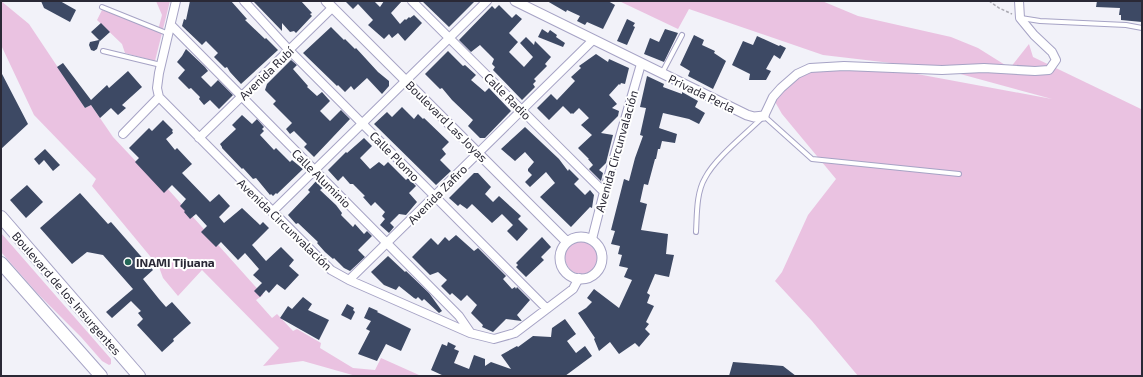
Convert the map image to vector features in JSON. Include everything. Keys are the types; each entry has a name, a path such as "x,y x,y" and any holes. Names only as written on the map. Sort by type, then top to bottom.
{"main road":[{"name":"Boulevard de los Insurgentes","path":"1,217 134,373"},
{"path":"1,263 101,376"}],"street":[{"path":"124,134 159,97 158,81 176,1"},
{"name":"Calle Plomo","path":"244,1 289,50 547,308"},
{"name":"Calle Radio","path":"412,1 604,192"},
{"path":"272,212 487,1"},
{"name":"Privada Perla","path":"515,1 747,115 754,117 764,116"},
{"path":"764,116 773,97 781,88 797,74 810,68 844,66 942,70 984,68 1035,71 1049,70 1056,60 1052,52 1034,35 1020,18 1019,1"},
{"name":"Avenida Rubí","path":"199,138 289,50 329,4"},
{"name":"Boulevard Las Joyas","path":"329,4 567,242"},
{"name":"Calle Aluminio","path":"171,25 459,316 470,333"},
{"name":"Avenida Zafiro","path":"350,280 593,40"},
{"name":"Avenida Circunvalación","path":"592,240 604,192 641,64"},
{"name":"Avenida Circunvalación","path":"159,97 331,270 350,280 470,333 488,338 501,337 515,333 573,289 579,278"},
{"path":"579,237 592,240 597,244 602,255 600,267 591,276 579,278 566,272 562,267 560,260 563,247 567,242 573,238 579,237"}],"lane":[{"path":"102,7 169,34"},
{"path":"1020,18 1040,21 1126,25 1142,28"},
{"path":"662,73 682,35"},
{"path":"103,51 161,65"},
{"path":"696,232 698,201 704,178 720,158 764,116 812,159 959,174"}],"path":[{"path":"989,1 999,8 1020,18"}],"shaded area":[{"path":"1,1 29,24 85,108 91,105 113,137 144,170 149,168 263,295 256,300 272,318 277,314 293,331 297,329 321,343 320,348 353,368 375,370 381,358 419,376 356,376 303,361 263,366 279,348 202,270 178,296 163,278 159,267 92,186 96,179 34,115 1,45"},
{"path":"156,1 170,1 155,61 125,53 122,44 97,20 102,10 158,30 162,15"},
{"path":"619,1 822,1 858,16 951,37 978,48 1010,68 1029,44 1033,57 1141,109 1142,376 858,376 812,321 775,281 782,272 808,215 836,179 782,114 774,100 782,88 811,69 874,66 1052,99 942,69 823,55 689,9 678,29"},
{"path":"1,233 111,359 111,364 109,365 102,361 81,337 38,294 1,252"},
{"path":"582,240 594,245 599,257 594,269 582,274 570,269 565,257 570,245"}],"building":[{"path":"41,1 60,1 76,10 70,22 44,8"},
{"path":"190,1 231,1 247,19 245,20 278,50 241,84 227,67 225,68 214,57 218,53 206,41 202,45 182,26 184,19 186,20"},
{"path":"253,1 301,1 312,13 310,14 312,16 296,33 294,31 290,32 282,23 282,31"},
{"path":"345,1 374,1 380,7 384,1 402,1 391,13 400,24 405,19 406,20 414,15 422,23 405,41 398,33 392,38 389,34 384,39 368,25 373,20 358,4 353,9"},
{"path":"422,1 475,1 449,27"},
{"path":"547,1 608,1 615,5 603,29 587,22 585,25 577,21 580,16 567,10 566,12"},
{"path":"1097,1 1142,1 1142,22 1121,20 1121,15 1119,15 1120,8 1096,7"},
{"path":"499,5 512,18 516,14 522,19 509,33 518,42 509,52 524,67 533,57 520,43 526,37 534,45 535,41 551,57 545,64 547,66 534,79 536,81 533,84 535,87 522,100 493,70 495,67 492,64 494,59 480,45 471,52 459,40 492,6 495,9"},
{"path":"627,19 635,23 633,26 635,27 627,45 617,41"},
{"path":"101,23 110,32 100,40 97,49 94,51 91,50 89,45 90,42 99,40 91,32"},
{"path":"331,27 344,40 345,39 355,49 356,48 378,72 389,81 389,86 382,94 367,78 354,90 351,86 345,92 303,53"},
{"path":"542,29 548,33 550,30 557,35 556,37 565,43 563,47 538,37"},
{"path":"665,29 678,33 664,62 644,54 650,38 659,42"},
{"path":"694,35 704,40 702,45 715,51 714,53 726,61 713,89 688,76 690,71 680,65"},
{"path":"757,36 786,48 780,59 774,55 766,69 771,71 766,80 749,80 750,74 732,65 743,41 753,45"},
{"path":"186,49 208,71 201,77 211,87 218,80 233,95 219,109 210,100 204,105 199,99 200,97 178,78 185,70 177,62"},
{"path":"448,51 463,66 465,65 476,75 471,80 485,92 489,88 511,111 485,138 480,138 468,126 473,120 442,88 440,89 425,74"},
{"path":"596,54 608,62 609,59 629,68 625,84 619,84 609,95 617,104 612,108 619,111 618,116 601,133 613,135 606,163 599,170 603,173 601,181 589,169 593,165 578,148 592,135 581,125 589,118 579,108 571,114 563,106 549,120 537,108 551,94 557,100 575,81 571,77 581,68 579,66"},
{"path":"291,60 297,65 293,69 308,86 307,87 317,96 322,92 330,101 320,111 330,121 341,110 350,119 314,157 304,147 307,144 294,131 290,134 286,129 292,123 273,104 276,101 265,90 267,84"},
{"path":"63,63 91,100 107,85 109,88 128,71 142,87 122,105 126,108 118,115 111,108 100,118 91,105 85,108 57,67"},
{"path":"1,72 28,124 1,149"},
{"path":"647,76 664,84 663,87 682,94 682,92 698,101 695,107 705,113 699,124 689,119 663,113 659,128 677,134 675,143 662,141 660,149 658,149 648,185 644,184 640,202 647,204 641,230 668,234 666,254 674,255 669,277 655,274 647,293 650,295 647,303 654,306 646,322 649,324 645,329 650,334 639,347 635,343 619,354 610,342 599,351 594,339 595,338 578,313 592,302 587,298 594,289 619,308 632,280 624,277 628,268 619,266 622,255 618,254 620,246 611,244 615,231 611,230 624,179 629,181 643,136 640,135 646,108 640,107"},
{"path":"402,107 414,119 418,114 423,119 424,118 449,142 442,149 446,154 440,160 451,171 436,185 374,124 387,112 392,117"},
{"path":"242,115 252,124 257,119 264,127 262,129 264,131 260,135 274,150 276,148 290,162 292,160 303,169 273,196 271,194 270,195 256,178 253,179 243,168 242,169 220,144 236,129 232,125"},
{"path":"163,120 173,130 173,133 166,139 175,150 177,148 192,164 182,173 210,202 219,194 230,206 219,217 224,223 242,208 260,225 263,222 269,228 252,245 266,261 281,247 294,260 289,266 299,275 285,290 277,284 269,293 266,290 260,297 254,291 262,283 253,275 259,269 245,253 238,260 221,242 216,247 201,232 207,226 196,214 190,219 180,206 186,199 172,185 164,193 135,162 139,158 129,148 149,128 152,131"},
{"path":"525,127 559,159 568,171 569,169 579,179 574,184 585,195 590,190 594,195 592,208 590,207 571,227 540,197 555,183 546,172 530,187 525,182 532,175 528,169 534,162 525,152 515,161 501,149"},
{"path":"364,138 372,146 360,158 370,169 379,162 384,166 388,162 406,180 408,178 416,186 409,193 417,202 406,215 399,214 390,223 394,227 389,233 380,225 385,219 382,216 385,212 375,202 371,206 363,197 365,196 353,184 350,184 343,176 338,181 328,170 346,152 347,153"},
{"path":"45,149 60,165 53,171 44,160 39,165 34,159"},
{"path":"474,173 478,173 491,187 485,194 493,202 499,196 521,216 518,219 528,229 517,241 507,231 513,225 502,214 492,223 472,204 467,209 460,204 458,206 449,198"},
{"path":"317,180 324,187 320,190 336,205 342,213 341,215 353,227 355,224 364,234 367,231 372,236 358,250 365,257 350,271 344,268 334,258 333,259 325,252 317,243 318,242 298,223 296,224 288,215 310,192 308,190"},
{"path":"27,185 43,202 26,218 10,200"},
{"path":"80,193 108,224 111,222 153,270 143,279 159,299 166,307 172,302 191,323 173,339 174,341 162,352 137,325 143,319 138,313 141,311 131,301 112,318 106,312 133,289 103,255 87,252 72,264 40,228"},
{"path":"456,235 474,251 478,248 506,276 503,279 512,289 515,287 516,289 517,287 530,300 517,315 522,321 506,319 493,332 482,327 483,325 471,313 477,305 467,295 461,301 452,293 450,295 441,286 447,280 438,272 430,275 412,257 431,238 438,245 445,237 449,241"},
{"path":"542,237 551,247 541,257 544,260 526,277 516,267 518,265 516,263"},
{"path":"388,256 429,293 442,311 439,313 424,299 422,301 418,297 416,299 414,298 399,286 396,290 384,285 371,272"},
{"path":"303,297 312,304 308,310 329,320 319,340 280,318 288,306 292,309"},
{"path":"347,304 354,308 353,310 355,312 351,320 341,315"},
{"path":"369,307 411,329 401,351 386,344 377,361 358,354 370,331 366,329 371,321 364,318"},
{"path":"565,319 576,334 567,341 576,353 585,346 592,356 565,376 444,376 431,370 442,344 447,346 448,342 456,346 454,349 459,351 454,363 469,369 474,355 485,359 485,366 491,362 511,369 501,355 517,346 518,347 533,336 551,337 552,328"},
{"path":"733,362 783,366 796,376 729,376"}],"place":[{"name":"INAMI Tijuana","path":"128,262"}]}
